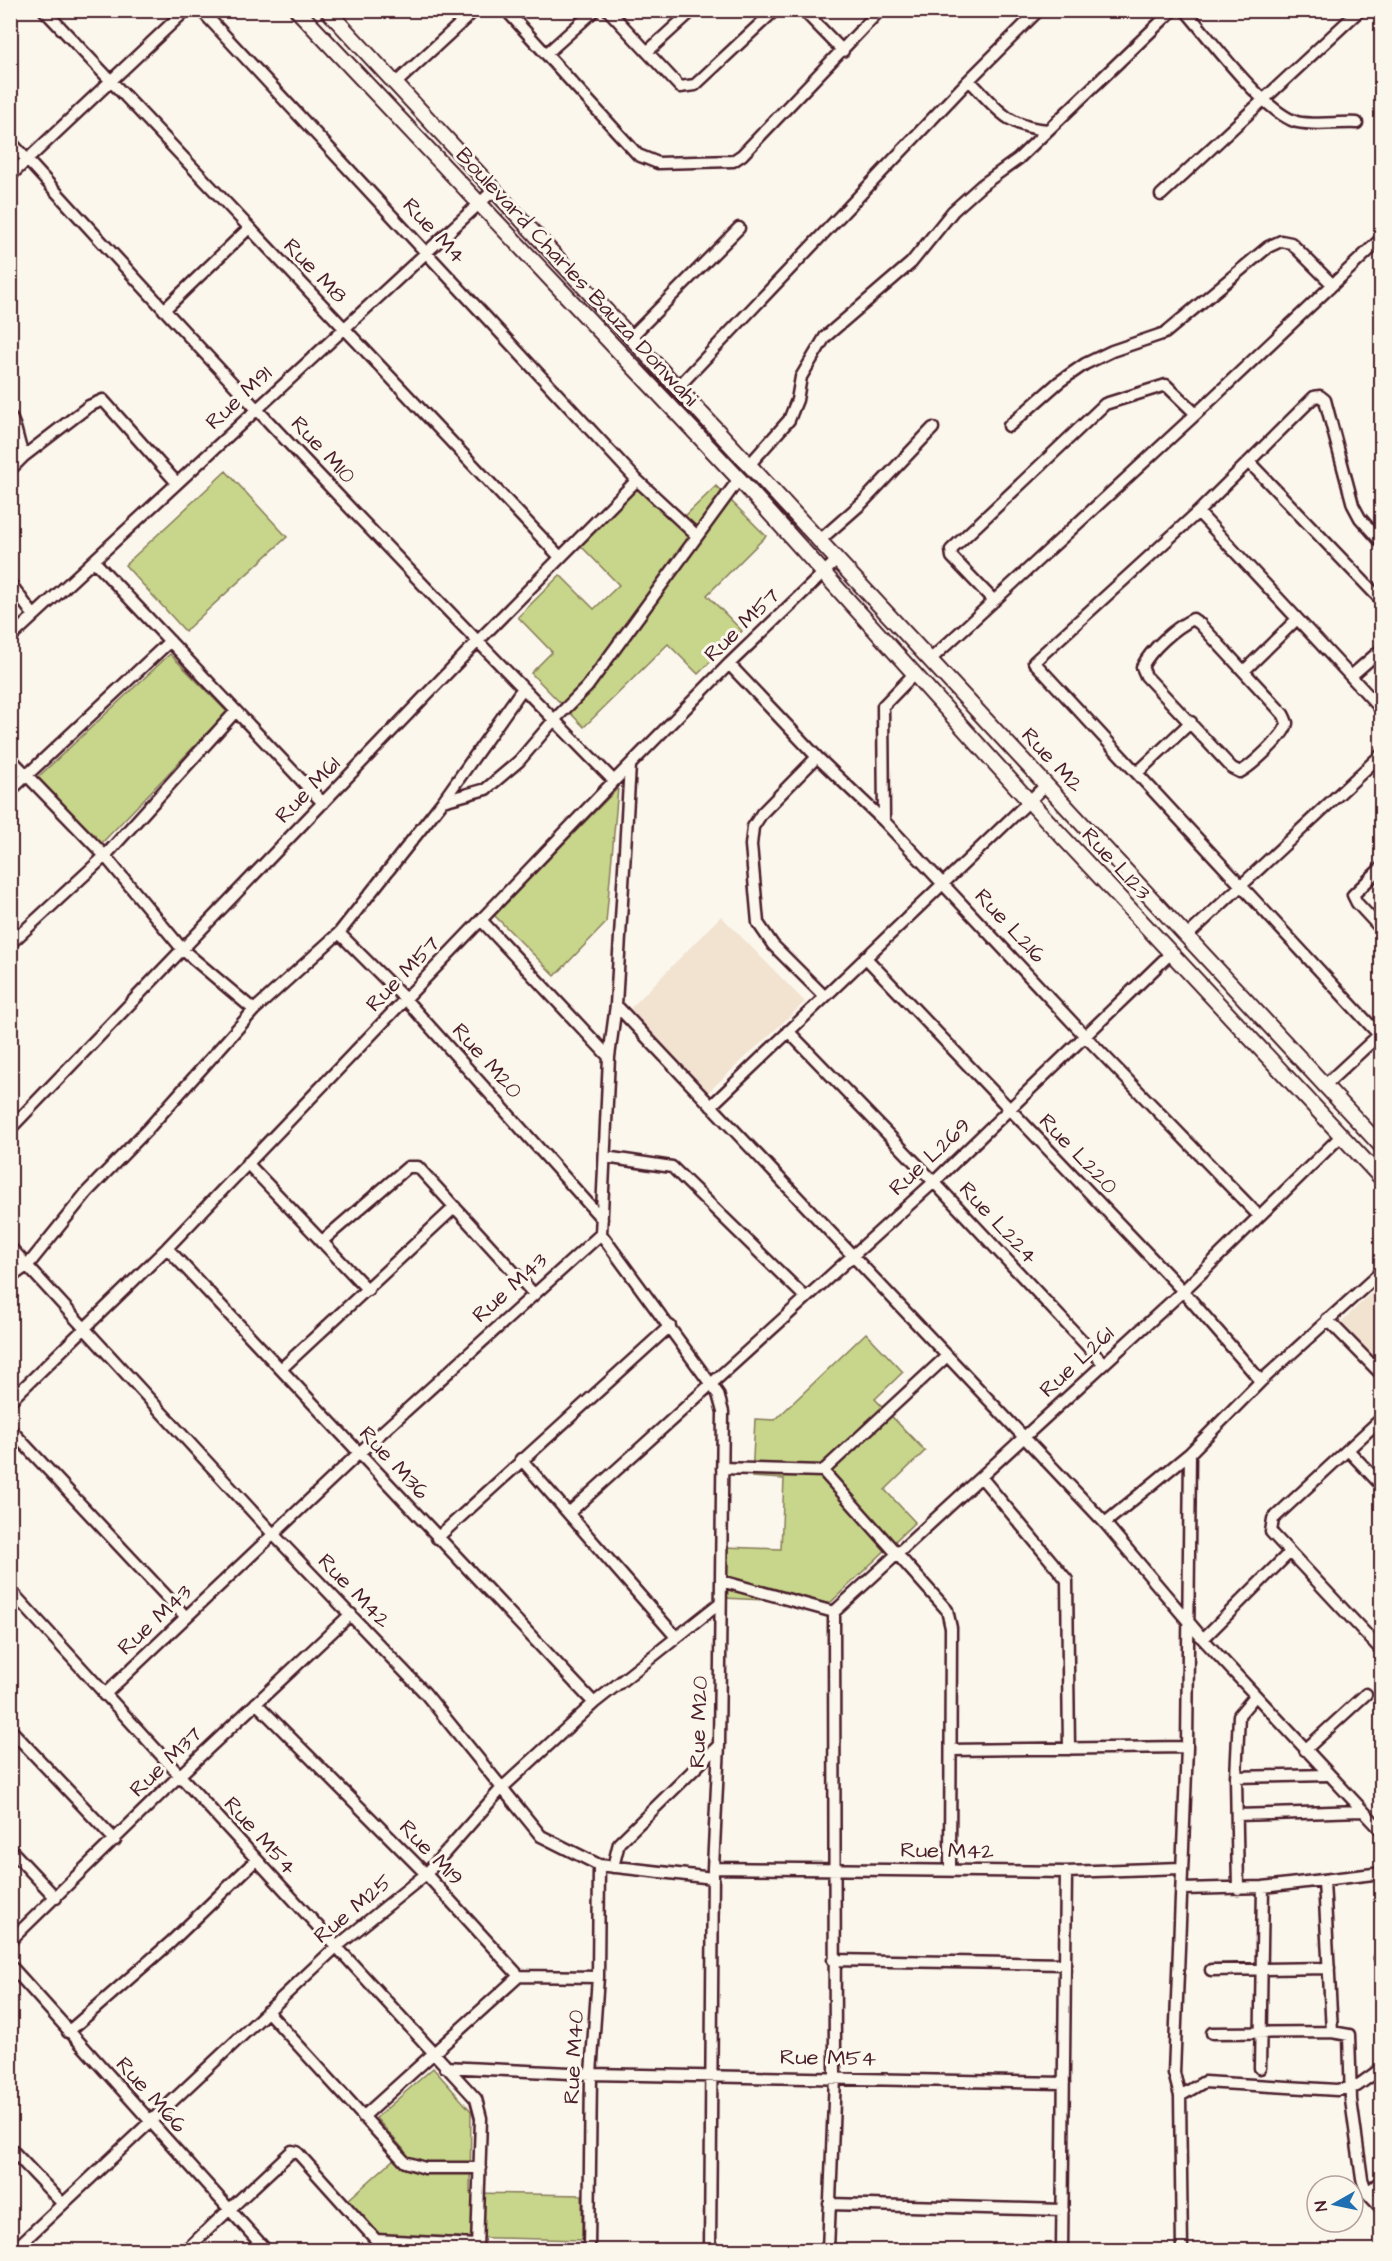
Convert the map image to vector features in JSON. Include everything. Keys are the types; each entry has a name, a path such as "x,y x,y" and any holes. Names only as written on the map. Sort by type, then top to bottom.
{"main road":[{"name":"Boulevard Charles Bauza Donwahi","path":"297,10 739,479 824,574"},
{"name":"Boulevard Charles Bauza Donwahi","path":"327,10 838,560"},
{"name":"Rue M2","path":"838,560 1382,1147"},
{"name":"Rue L123","path":"824,574 1029,801 1382,1179"}],"street":[{"name":"Rue M8","path":"44,10 248,229 560,557"},
{"path":"10,176 186,10"},
{"name":"Rue M4","path":"201,10 637,480 696,535"},
{"path":"396,83 476,10"},
{"path":"506,10 638,155 657,163 733,161 843,51 880,10"},
{"path":"546,54 595,10"},
{"path":"608,10 680,87 695,86 775,10"},
{"path":"647,52 693,10"},
{"path":"803,10 843,51"},
{"path":"678,387 969,80 1040,10"},
{"path":"750,464 789,420 797,400 801,377 825,337 911,263 952,211 982,185 1018,159 1173,10"},
{"path":"1185,10 1262,99 1289,118 1299,122 1357,123"},
{"path":"1161,195 1360,10"},
{"path":"969,80 1011,122 1023,127 1048,130"},
{"name":"Rue M10","path":"10,141 164,310 477,642 614,781"},
{"name":"Rue M91","path":"10,638 495,189"},
{"path":"630,338 739,228"},
{"path":"164,310 248,229"},
{"path":"931,659 1382,238"},
{"path":"1009,426 1059,382 1085,364 1112,351 1165,333 1268,247 1281,241 1291,243 1332,284"},
{"path":"994,602 952,557 951,550 1105,404 1166,385 1196,414"},
{"path":"1324,1086 1380,1035 1034,662 1198,512 1314,397 1320,396 1325,400 1353,505 1360,518 1382,543"},
{"path":"10,470 24,456 89,406 103,400 177,483"},
{"path":"10,416 17,429 19,447 24,456"},
{"path":"820,540 862,503 933,428"},
{"path":"1250,462 1382,601"},
{"path":"443,801 486,789 519,761 554,720 587,687 739,479"},
{"name":"Rue M61","path":"10,1129 477,642 637,480"},
{"path":"1198,512 1382,710"},
{"name":"Rue M57","path":"10,1401 167,1248 729,664 838,560"},
{"path":"94,561 323,802"},
{"path":"10,583 34,616"},
{"path":"1193,620 1244,671 1284,714 1287,723 1284,732 1248,768 1239,772 1232,768 1146,676 1142,667 1146,658 1184,624 1193,620"},
{"path":"1244,671 1296,620"},
{"path":"10,791 170,641"},
{"path":"1351,676 1382,649"},
{"name":"Rue L216","path":"729,664 817,757 944,883 1086,1037 1260,1216"},
{"path":"884,821 883,706 914,674"},
{"path":"10,1278 28,1265 87,1192 147,1130 254,1010 339,933 443,801 523,688"},
{"path":"10,944 105,856 236,711"},
{"path":"1137,773 1191,722"},
{"path":"1186,937 1240,884 1382,754"},
{"path":"817,757 762,813 753,826 751,845 758,923 773,945 824,996"},
{"path":"10,758 105,856 183,950 254,1010"},
{"path":"601,1234 609,1057 616,1005 630,765"},
{"path":"711,1106 1046,785"},
{"path":"1382,867 1353,895 1357,903 1382,930"},
{"path":"482,921 609,1057"},
{"name":"Rue M20","path":"339,933 406,1000 602,1219"},
{"name":"Rue L269","path":"570,1512 934,1182 1171,953"},
{"name":"Rue L220","path":"865,957 1183,1291 1261,1381"},
{"path":"616,1005 1105,1523 1188,1618 1203,1639 1327,1775 1382,1831"},
{"name":"Rue L224","path":"788,1031 934,1182 1104,1364"},
{"name":"Rue L261","path":"834,1612 1183,1291 1341,1136"},
{"path":"605,1157 672,1167 805,1298"},
{"path":"247,1163 368,1290"},
{"path":"321,1242 408,1167 418,1167 533,1293"},
{"path":"281,1369 455,1207"},
{"name":"Rue M20","path":"601,1234 711,1384 721,1402 723,1412 719,1745 713,1873 710,2250"},
{"name":"Rue M43","path":"104,1695 358,1454 533,1293 601,1234"},
{"name":"Rue M42","path":"10,1246 274,1535 424,1693 541,1836 599,1865 713,1873 835,1869 1066,1872 1181,1868"},
{"name":"Rue M36","path":"167,1248 594,1703"},
{"path":"1105,1523 1190,1453 1261,1381 1382,1270"},
{"path":"1327,1319 1382,1375"},
{"path":"437,1538 521,1459 670,1326"},
{"path":"722,1468 823,1471 947,1356"},
{"path":"1382,1418 1273,1519 1270,1532 1288,1554 1382,1651"},
{"path":"10,1429 186,1617"},
{"path":"1348,1451 1382,1486"},
{"path":"1182,2250 1180,2096 1174,2073 1187,1747 1190,1453"},
{"path":"521,1459 570,1512 676,1637"},
{"path":"823,1471 947,1610 951,1618 950,1871"},
{"path":"981,1477 1067,1580 1069,1749"},
{"path":"1203,1639 1288,1554"},
{"path":"721,1581 834,1612 835,2077 828,2250"},
{"name":"Rue M54","path":"10,1590 335,1948 476,2099 480,2108 480,2168"},
{"name":"Rue M25","path":"14,2250 335,1948 426,1874 502,1788 594,1703 720,1603"},
{"name":"Rue M37","path":"10,1941 179,1776 351,1614"},
{"path":"1305,1750 1366,1694"},
{"path":"1238,1888 1236,1777 1239,1715 1255,1696"},
{"name":"Rue M19","path":"256,1703 426,1874 519,1976"},
{"path":"10,1729 115,1840"},
{"path":"613,1867 619,1843 719,1745"},
{"path":"951,1750 1187,1747"},
{"path":"1236,1777 1327,1775"},
{"path":"1237,1815 1361,1811"},
{"path":"10,1849 56,1898"},
{"path":"68,2032 171,1942 256,1860"},
{"name":"Rue M40","path":"589,2250 591,2074 598,1977 599,1865"},
{"path":"1062,2250 1066,1872"},
{"path":"1182,1889 1263,1887 1382,1873"},
{"path":"1324,1881 1332,2032"},
{"path":"1260,2068 1263,1887"},
{"path":"833,1960 1065,1964"},
{"name":"Rue M66","path":"10,1965 266,2250"},
{"path":"1211,1970 1329,1968"},
{"path":"363,2117 519,1976 598,1977"},
{"path":"186,2250 292,2151 297,2152 376,2240 477,2248 480,2168 414,2166 405,2162 267,2011"},
{"path":"1212,2033 1332,2032 1348,2035 1354,2137 1362,2179 1367,2193 1382,2209"},
{"name":"Rue M54","path":"445,2067 591,2074 712,2074 1064,2083"},
{"path":"1180,2096 1204,2082 1337,2090 1357,2086 1382,2068"},
{"path":"10,2148 63,2204"},
{"path":"1367,2193 1382,2180"},
{"path":"829,2204 1063,2210"}],"shaded area":[{"path":"721,916 805,1002 705,1095 630,1009"},
{"path":"1381,1284 1381,1365 1341,1322"}],"green space":[{"path":"226,471 287,537 185,631 125,565"},
{"path":"645,481 682,519 716,486 766,536 707,595 742,631 698,674 668,644 584,727 531,673 552,652 518,617 560,575 594,609 619,585 581,546"},
{"path":"170,654 227,712 101,844 38,777"},
{"path":"618,788 606,923 555,976 494,915"},
{"path":"866,1333 903,1372 875,1399 925,1451 885,1490 915,1522 830,1603 723,1598 725,1547 781,1549 784,1479 752,1477 755,1419 775,1420"},
{"path":"433,2068 471,2111 470,2193 582,2195 582,2240 378,2235 348,2200 404,2150 376,2118"}]}
